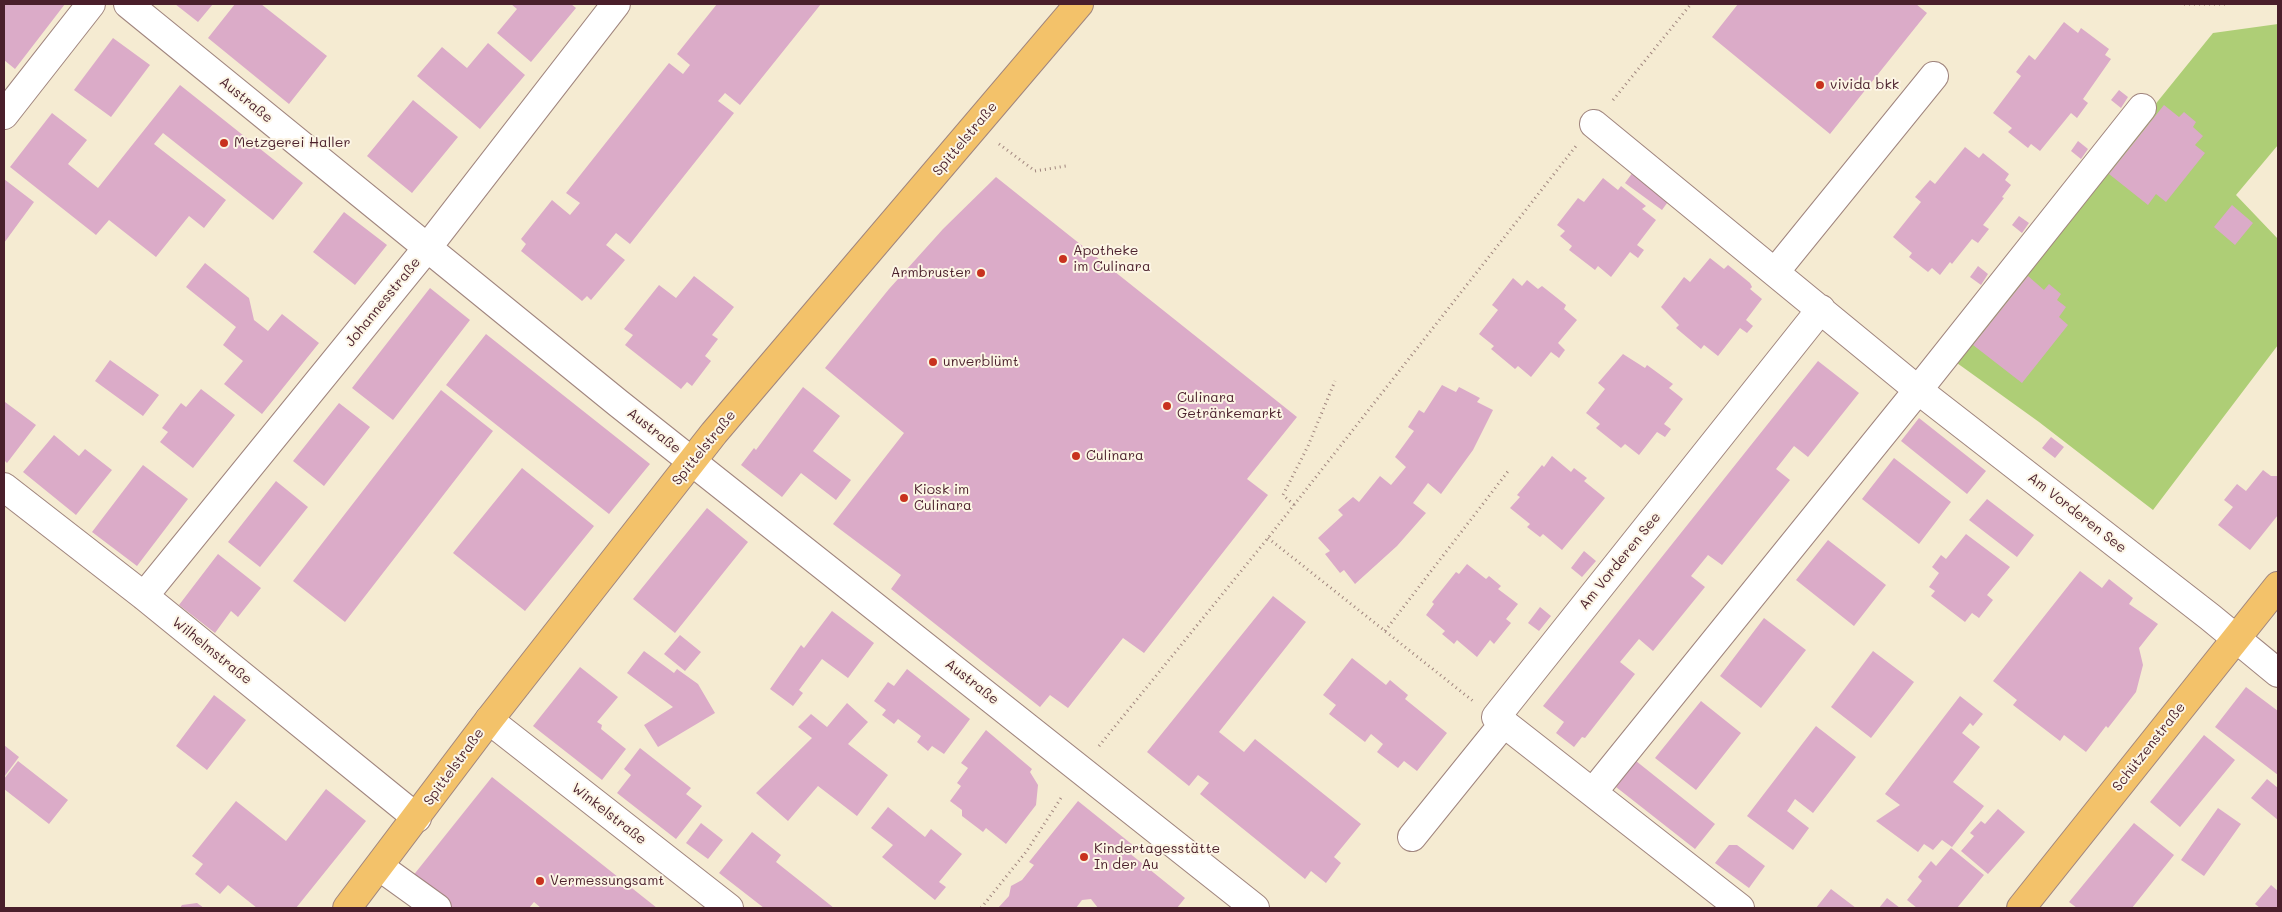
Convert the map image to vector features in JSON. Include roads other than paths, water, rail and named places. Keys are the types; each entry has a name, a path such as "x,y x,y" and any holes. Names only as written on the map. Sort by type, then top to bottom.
{"main road":[{"name":"Spittelstraße","path":"347,908 380,867 489,720 693,461 1079,4"},
{"name":"Schützenstraße","path":"2021,908 2278,586"}],"street":[{"path":"4,115 91,4"},
{"name":"Austraße","path":"128,4 427,248 1255,908"},
{"name":"Johannesstraße","path":"144,596 427,248 616,4"},
{"path":"1775,272 1934,76"},
{"path":"1593,792 1918,390 2142,108"},
{"name":"Am Vorderen See","path":"1594,124 1918,390 2278,673"},
{"name":"Am Vorderen See","path":"1412,837 1500,720 1821,309"},
{"name":"Wilhelmstraße","path":"4,487 144,596 417,818"},
{"name":"Winkelstraße","path":"489,720 729,908"},
{"path":"1500,720 1740,908"},
{"path":"380,867 437,908"}],"place":[{"name":"vivida bkk","path":"1820,85"},
{"name":"Metzgerei Haller","path":"224,143"},
{"name":"Apotheke im Culinara","path":"1063,259"},
{"name":"Armbruster","path":"981,273"},
{"name":"unverblümt","path":"933,362"},
{"name":"Culinara Getränkemarkt","path":"1167,406"},
{"name":"Culinara","path":"1076,456"},
{"name":"Kiosk im Culinara","path":"904,498"},
{"name":"Kindertagesstätte In der Au","path":"1084,857"},
{"name":"Vermessungsamt","path":"540,881"}]}
